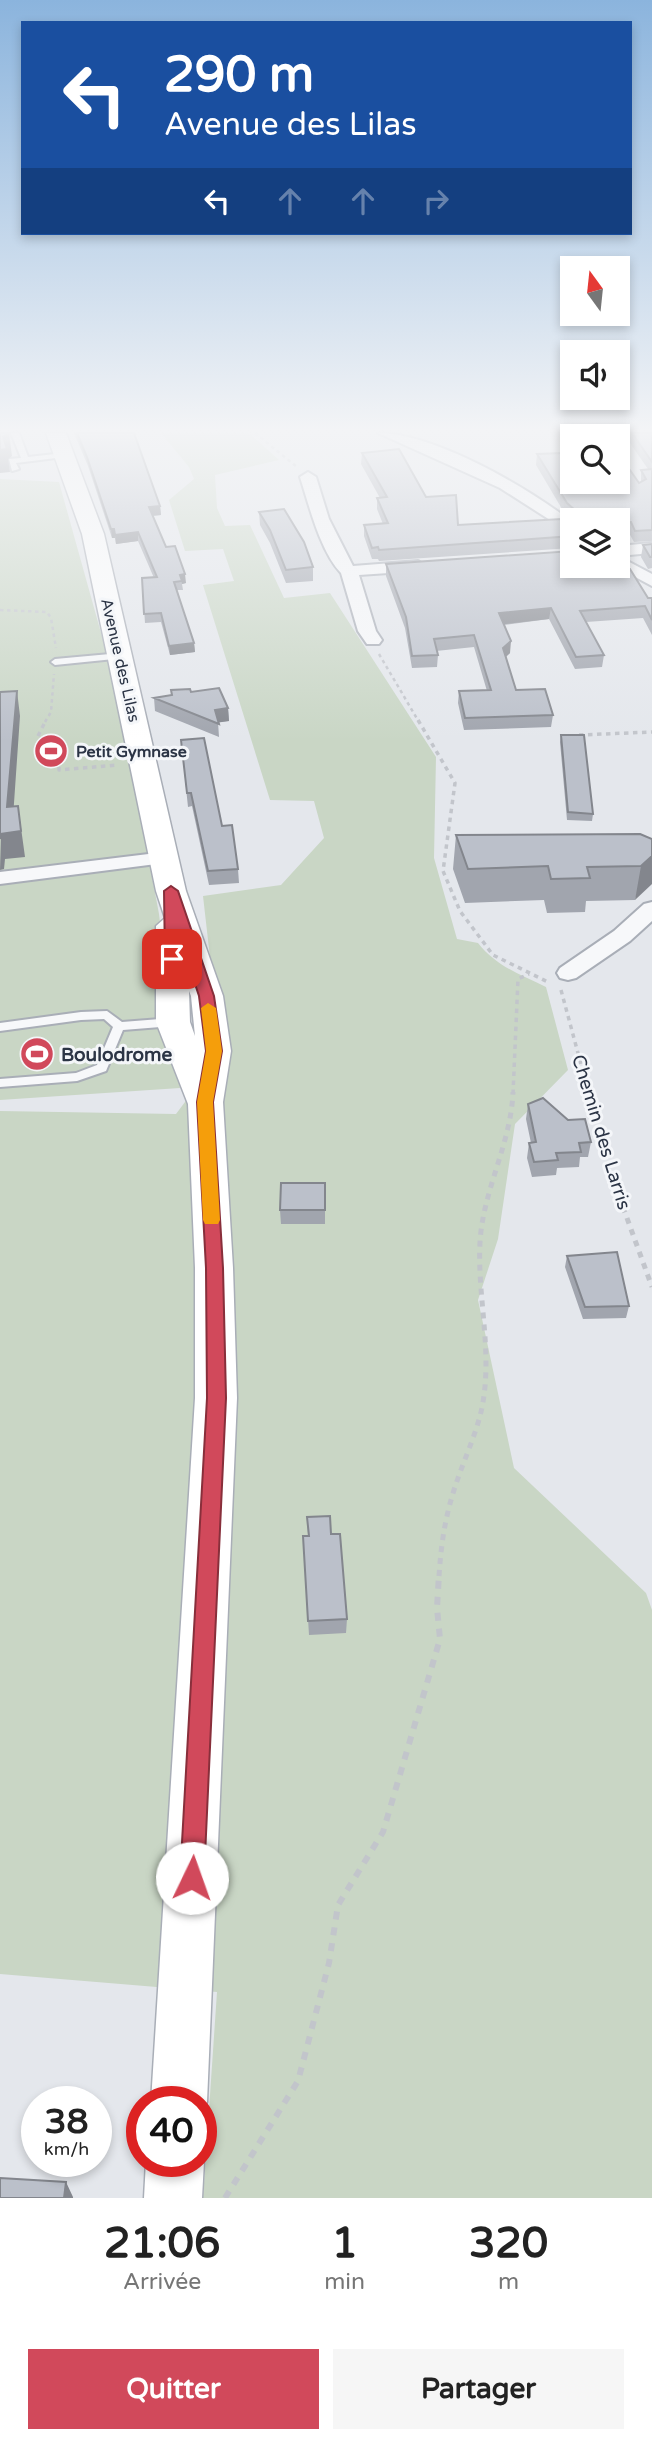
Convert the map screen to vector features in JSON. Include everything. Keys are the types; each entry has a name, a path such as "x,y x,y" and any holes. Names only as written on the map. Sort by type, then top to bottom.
{"street":[{"name":"Avenue des Lilas","path":"93,536 171,891 209,1008 214,1051 205,1102 214,1268 216,1398 180,2086"},
{"path":"329,536 343,565 349,571 367,631 373,640"},
{"path":"630,550 652,548"},
{"path":"349,571 433,565"},
{"path":"630,568 652,580"},
{"path":"0,878 164,858"},
{"name":"Avenue des Lilas","path":"171,891 173,1014 205,1102"},
{"path":"558,978 604,949 652,909"},
{"path":"173,1014 209,1008"},
{"path":"173,2198 174,2177"}],"lane":[{"path":"55,662 121,656"},
{"path":"119,1026 173,1014"},
{"path":"0,1027 94,1016 107,1016 119,1026"},
{"path":"0,1083 77,1077 102,1068 119,1026"}],"path":[{"path":"373,640 455,783 443,871 460,911 493,955 529,974 558,978"},
{"path":"569,736 652,732"},
{"path":"59,768 144,763"},
{"path":"225,2198 298,2081 329,1963 338,1905 383,1832 440,1639 437,1608 442,1534 454,1489 481,1413 487,1370 480,1244 484,1209 512,1114 518,979 529,974"},
{"name":"Chemin des Larris","path":"558,978 607,1163 652,1287"}],"green space":[{"path":"0,536 74,536 118,694 159,914 180,1088 0,1100"},
{"path":"180,536 255,536 284,598 330,593 436,757 434,858 457,939 478,943 501,964 546,987 568,1070 515,1124 498,1239 478,1300 514,1468 646,1593 652,1610 652,2198 203,2198 204,2177 217,2177 217,2086 211,2086 217,1992 0,1974 0,1111 176,1114 221,1054 203,896 281,885 324,838 314,801 270,800 203,585 234,581 223,549 185,551"}],"building":[{"path":"140,536 161,536 166,547 175,546 185,574 180,575 182,581 174,582 194,643 169,646 161,613 144,614 142,578 157,577"},
{"path":"272,536 300,536 313,567 286,570"},
{"path":"368,536 560,536 379,550 378,547 372,548"},
{"path":"652,544 652,557 650,557 643,545"},
{"path":"560,552 560,578 630,578 630,569 648,598 652,598 652,620 645,606 580,611 604,655 576,657 551,608 499,613 511,641 503,648 516,690 545,689 553,715 465,718 459,691 491,690 474,635 434,639 438,655 412,656 406,617 386,564"},
{"path":"219,688 228,708 215,710 219,724 154,698 172,695 171,690 190,689 191,692"},
{"path":"17,691 7,807 18,806 21,831 1,834 0,839 0,692"},
{"path":"561,735 584,735 593,814 568,812"},
{"path":"204,738 222,826 232,825 238,869 208,871 191,793 187,793 181,740"},
{"path":"640,834 652,839 652,856 641,866 587,867 590,878 551,879 548,866 468,869 456,835"},
{"path":"543,1098 568,1120 585,1119 591,1142 579,1143 581,1152 556,1153 558,1160 534,1162 529,1143 536,1142 528,1104"},
{"path":"281,1183 325,1183 325,1210 280,1210"},
{"path":"617,1252 629,1306 585,1307 567,1256"},
{"path":"330,1516 331,1534 340,1534 347,1619 308,1621 303,1536 309,1536 307,1517"},
{"path":"0,2178 66,2182 64,2198 0,2198"}],"slow traffic":[{"path":"208,1008 214,1051 205,1102 211,1220"}],"place":[{"name":"Petit Gymnase","path":"51,751"},
{"name":"Boulodrome","path":"37,1054"}],"route":[{"path":"172,959 171,891 206,996 214,1051 205,1102 214,1268 216,1398 192,1878"}]}
